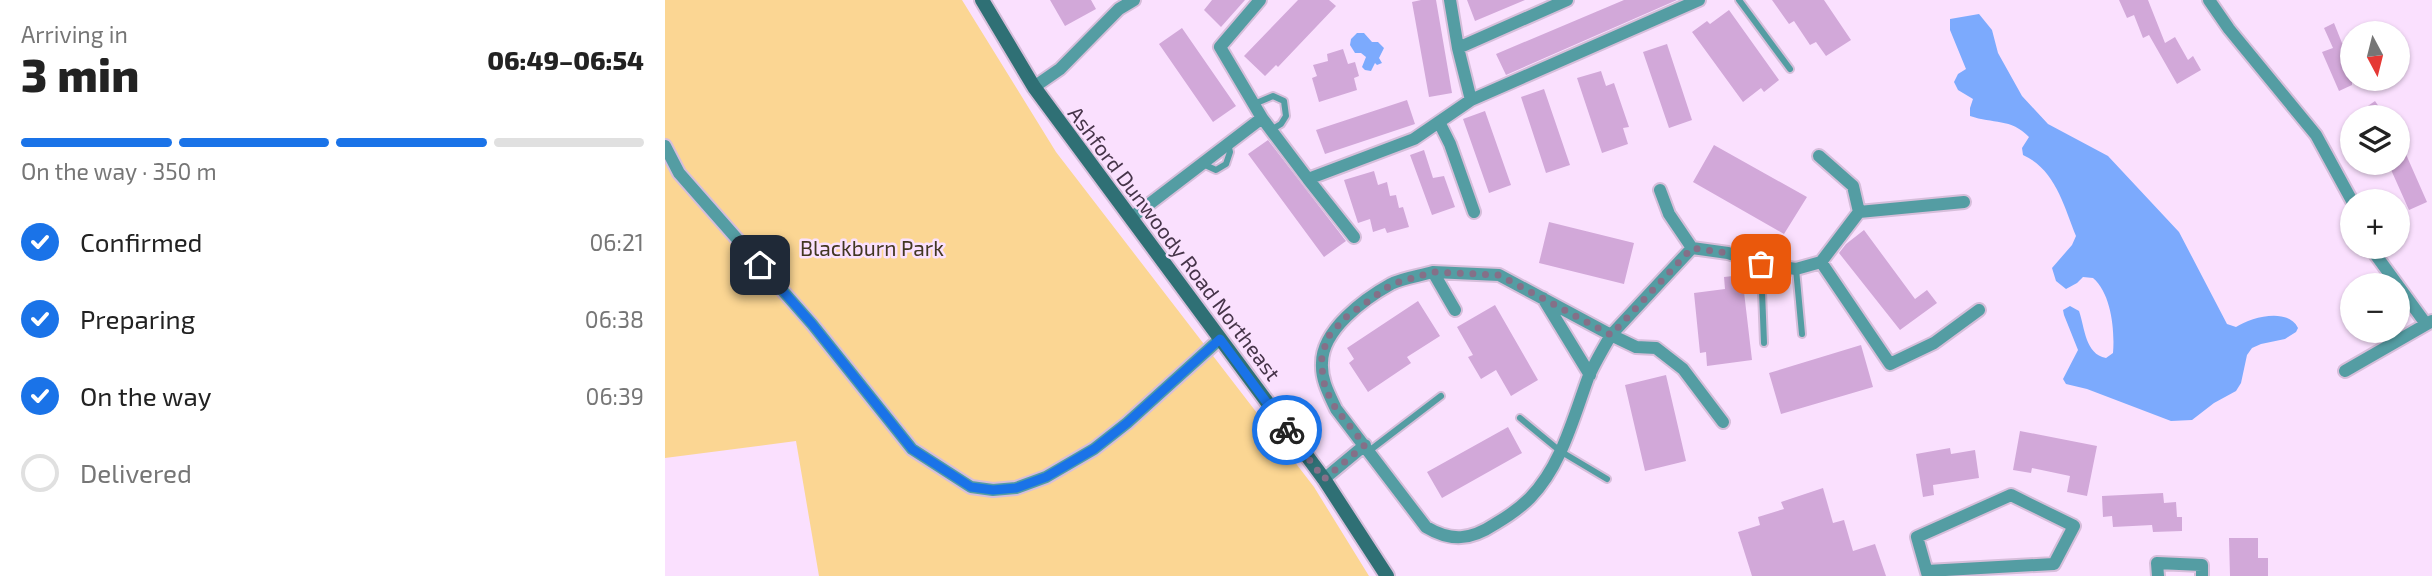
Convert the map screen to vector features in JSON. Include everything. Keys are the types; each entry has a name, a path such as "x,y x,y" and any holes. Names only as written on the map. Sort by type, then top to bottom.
{"main road":[{"name":"Ashford Dunwoody Road Northeast","path":"982,0 1034,87 1324,479 1387,576"}],"street":[{"path":"1034,87 1060,69 1119,9 1134,0"},
{"path":"1260,0 1220,47 1262,118 1354,237"},
{"path":"1450,0 1471,100"},
{"path":"1458,48 1567,0"},
{"path":"1308,179 1414,139 1471,100 1699,0"},
{"path":"2209,0 2229,29 2316,135 2345,189"},
{"path":"1131,218 1262,118"},
{"path":"1439,122 1450,144 1474,212"},
{"path":"665,146 680,173 812,324 912,449 971,487 993,490 1016,488 1046,477 1094,449 1127,423 1220,339"},
{"path":"1819,156 1853,186 1859,212"},
{"path":"1660,190 1669,214 1692,248 1728,253 1761,264 1796,269 1821,262 1859,212 1964,202"},
{"path":"1692,248 1611,335 1590,375 1554,465 1530,498 1481,533 1464,537 1442,536 1426,527 1336,409 1325,388 1321,362 1327,338 1346,317 1392,284 1433,272 1499,275 1542,296 1611,335 1636,347 1656,348 1683,369 1723,422"},
{"path":"2345,371 2429,323 2379,259"},
{"path":"1821,262 1890,364 1934,344 1979,310"},
{"path":"1433,272 1455,310"},
{"path":"1542,296 1590,375"},
{"path":"1324,479 1367,448"},
{"path":"2011,495 2074,526 2054,564 1928,574 1917,537 2011,495"},
{"path":"2158,576 2157,564 2202,565 2202,576"}],"lane":[{"path":"1739,0 1790,69"},
{"path":"1255,104 1272,96 1284,101 1286,116 1281,124 1271,130"},
{"path":"1761,264 1764,343"},
{"path":"1796,269 1802,334"},
{"path":"1367,448 1441,397"},
{"path":"1520,418 1560,451 1607,479"}],"green space":[{"name":"Blackburn Park","path":"665,0 962,0 1056,152 1314,487 1369,576 819,576 796,441 665,458"}],"water":[{"path":"1979,14 1992,30 1998,53 2022,96 2048,124 2108,156 2179,232 2227,324 2236,327 2260,317 2278,316 2293,322 2298,328 2285,339 2252,348 2247,355 2241,383 2236,391 2192,420 2171,421 2087,389 2066,384 2063,379 2078,350 2063,310 2070,306 2079,311 2090,346 2099,356 2106,358 2113,353 2111,312 2104,293 2093,278 2083,277 2066,289 2056,281 2052,268 2072,245 2076,236 2051,179 2034,161 2023,155 2022,148 2029,137 2008,124 1970,116 1973,99 1958,90 1954,82 1958,74 1966,69 1950,30 1950,19"},
{"path":"1357,33 1364,33 1372,42 1378,42 1384,48 1379,58 1382,63 1375,63 1371,71 1362,67 1366,57 1355,53 1350,45 1351,39"}],"building":[{"path":"1050,0 1091,0 1096,9 1065,26"},
{"path":"1212,0 1245,0 1221,27 1204,10"},
{"path":"1298,0 1329,0 1336,6 1278,67 1276,65 1265,76 1244,56"},
{"path":"1436,0 1452,93 1429,97 1412,2"},
{"path":"1467,0 1525,0 1475,21"},
{"path":"1624,0 1677,0 1506,75 1496,54"},
{"path":"1772,0 1824,0 1851,40 1826,56 1816,42 1810,45 1794,21 1789,24"},
{"path":"2119,0 2148,0 2165,43 2175,37 2188,60 2193,56 2201,70 2177,84 2149,35 2143,38 2134,15 2127,18"},
{"path":"1729,10 1779,80 1764,92 1761,88 1743,102 1692,32 1707,21 1710,24"},
{"path":"2334,23 2340,38 2339,91 2322,52 2333,48 2324,28"},
{"path":"1182,28 1236,106 1213,122 1159,44"},
{"path":"1667,44 1692,120 1669,128 1643,52"},
{"path":"1343,49 1348,64 1355,62 1359,76 1354,78 1357,90 1319,102 1312,78 1317,76 1313,65 1328,61 1327,54"},
{"path":"1601,71 1606,86 1614,83 1629,127 1623,128 1628,144 1602,153 1577,78"},
{"path":"1544,89 1570,165 1546,173 1521,97"},
{"path":"1407,100 1415,124 1325,154 1316,130"},
{"path":"1485,111 1511,185 1489,193 1463,119"},
{"path":"1268,140 1346,241 1324,257 1248,154"},
{"path":"1714,145 1807,197 1784,234 1693,182"},
{"path":"1424,150 1433,178 1444,176 1455,207 1432,215 1410,155"},
{"path":"2410,163 2427,202 2410,210 2410,189 2400,189 2393,175 2410,175"},
{"path":"1374,171 1378,185 1387,182 1390,196 1396,195 1399,208 1403,207 1409,227 1387,233 1385,228 1373,232 1370,219 1358,223 1344,180"},
{"path":"1549,222 1634,243 1624,284 1539,263"},
{"path":"1864,230 1915,299 1927,290 1937,303 1900,330 1839,253"},
{"path":"1742,275 1752,360 1707,366 1706,352 1700,353 1694,293 1725,289 1724,277"},
{"path":"1418,301 1440,336 1407,357 1411,363 1368,392 1349,363 1354,359 1347,348"},
{"path":"1495,305 1538,380 1511,396 1496,370 1481,379 1468,357 1473,355 1457,327"},
{"path":"1861,345 1873,387 1781,414 1769,373"},
{"path":"1666,375 1686,461 1645,471 1625,385"},
{"path":"1508,427 1522,453 1442,498 1427,472"},
{"path":"2020,431 2097,446 2087,496 2067,492 2070,476 2032,468 2031,473 2013,470"},
{"path":"1950,448 1951,454 1975,450 1979,478 1933,485 1934,495 1923,497 1916,454"},
{"path":"1823,488 1833,523 1844,520 1853,551 1875,544 1886,576 1752,576 1738,532 1760,525 1758,517 1784,509 1781,502"},
{"path":"2163,493 2164,503 2176,502 2177,517 2182,517 2182,531 2153,532 2152,525 2113,527 2112,516 2103,517 2102,496"},
{"path":"2229,538 2258,538 2258,558 2268,558 2268,576 2230,576"}],"way so far":[{"path":"1287,430 1324,479 1365,445 1336,409 1325,388 1321,362 1327,338 1346,317 1392,284 1433,272 1499,275 1611,335 1692,248 1728,253 1761,264"}],"route":[{"path":"760,265 812,324 912,449 971,487 993,490 1016,488 1046,477 1094,449 1127,423 1220,339 1287,430"}]}
